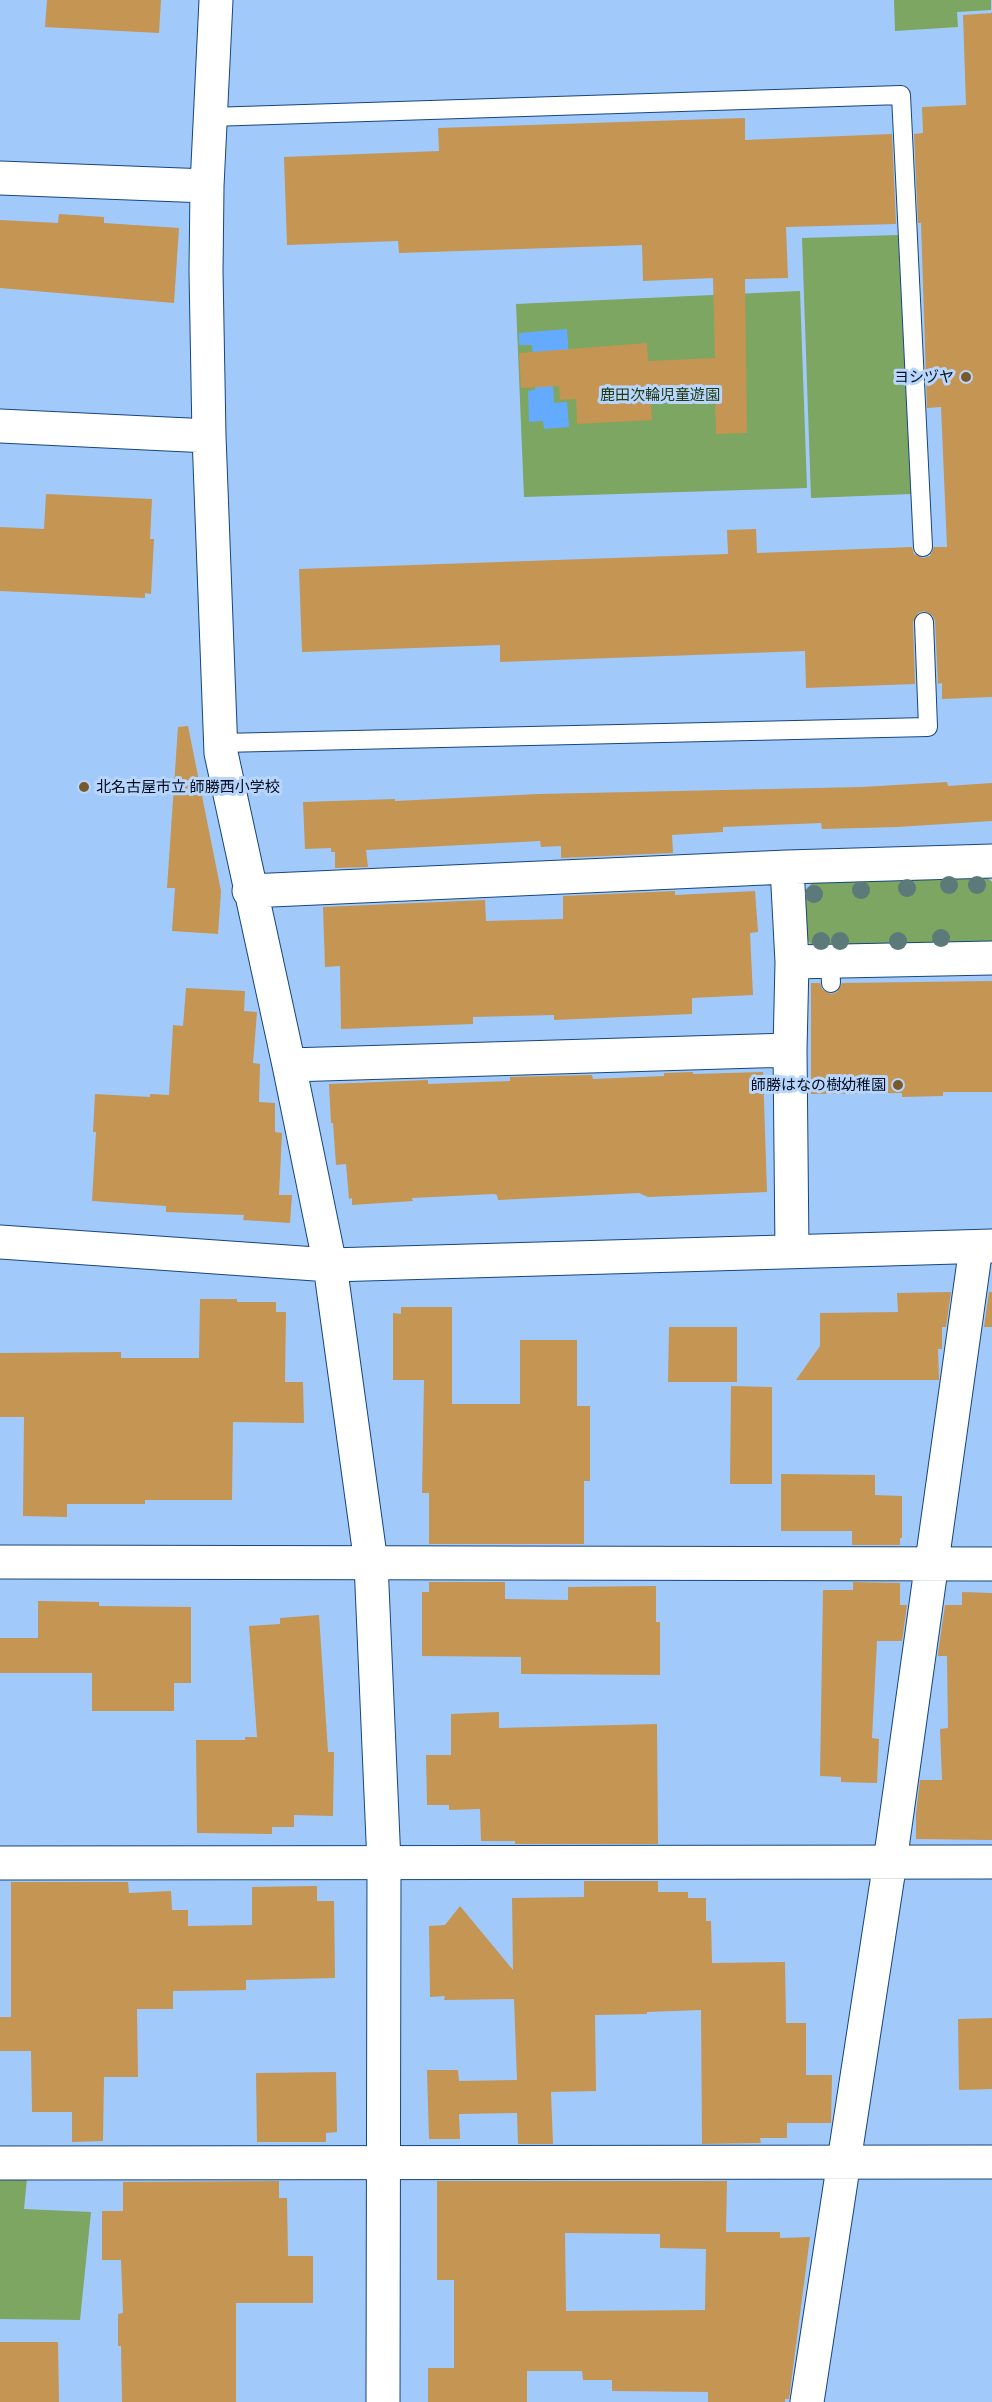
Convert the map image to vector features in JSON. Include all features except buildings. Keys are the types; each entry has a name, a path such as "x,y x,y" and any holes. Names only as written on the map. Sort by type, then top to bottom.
{"street":[{"path":"216,0 207,186 209,436 221,743 249,891 289,1065 330,1265 371,1563 384,1863 383,2402"},
{"path":"0,178 207,186"},
{"path":"0,426 209,436"},
{"path":"249,891 787,867 992,861"},
{"path":"787,867 800,1049 792,1251"},
{"path":"792,962 830,972 992,958"},
{"path":"289,1065 800,1049"},
{"path":"0,1242 330,1265 984,1246 932,1564 890,1862 807,2402"},
{"path":"0,1562 992,1564"},
{"path":"0,1863 992,1862"},
{"path":"0,2163 992,2162"}],"lane":[{"path":"210,117 901,95 923,547"},
{"path":"221,743 928,727 924,622"}],"green space":[{"path":"894,0 991,0 991,10 957,12 958,27 895,31"},
{"path":"898,235 911,494 811,498 802,238"},
{"name":"鹿田次輪児童遊園","path":"800,291 807,488 524,497 516,304"},
{"path":"988,878 992,882 992,945 816,950 803,935 802,894 812,883"},
{"path":"0,2178 27,2178 24,2209 91,2212 80,2320 0,2319"}],"water":[{"path":"567,329 569,360 552,362 554,403 567,402 569,427 544,429 543,421 529,422 528,391 535,390 532,345 519,345 519,333"}],"place":[{"name":"ヨシヅヤ","path":"966,377"},
{"name":"北名古屋市立 師勝西小学校","path":"84,787"},
{"name":"師勝はなの樹幼稚園","path":"898,1085"}]}
